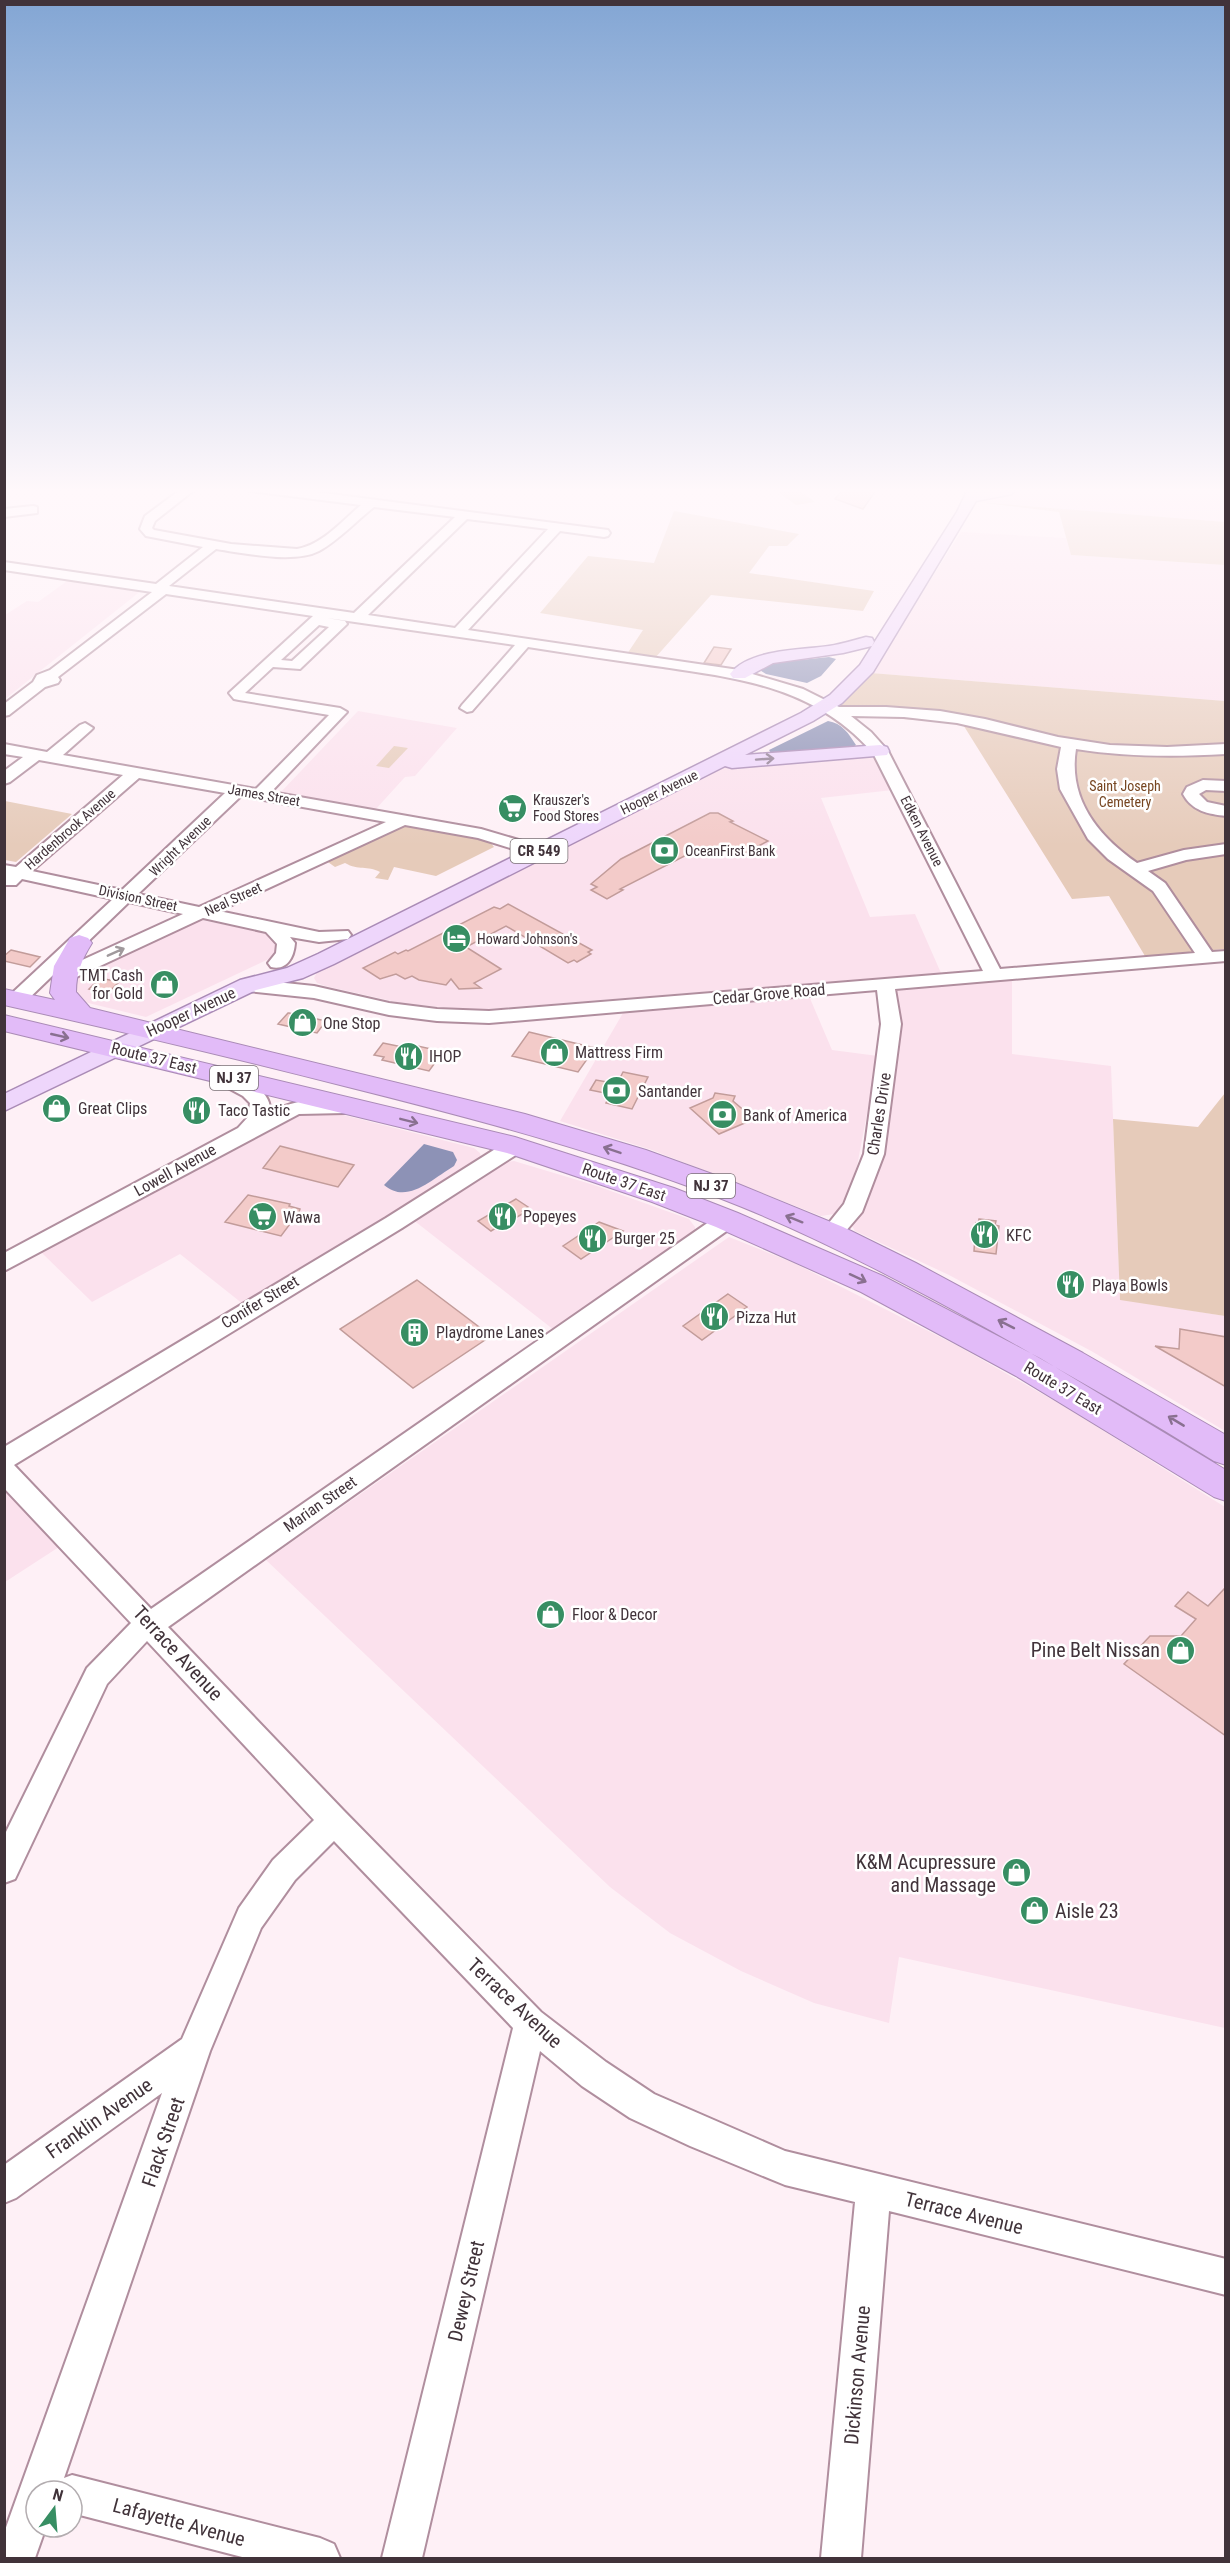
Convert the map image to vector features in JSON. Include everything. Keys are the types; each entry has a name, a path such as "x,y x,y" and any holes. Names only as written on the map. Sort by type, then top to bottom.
{"highway":[{"path":"79,943 66,962 63,993 80,1013"},
{"name":"Route 37 East","path":"8,1007 80,1013 556,1131 732,1193 831,1234 931,1282 1018,1330 1226,1452"},
{"name":"Route 37 East","path":"8,1007 116,1049 515,1146 652,1191 727,1220 872,1284 972,1337 1066,1390 1226,1486"}],"main road":[{"name":"Hooper Avenue","path":"248,985 277,963 342,935 793,714 826,706 840,679 887,607"},
{"name":"Hooper Avenue","path":"4,1104 248,985 295,973 326,959 708,768 826,706 858,679 867,668 905,607"},
{"path":"739,674 772,658 840,650 866,642"},
{"path":"708,768 750,760 880,751"}],"street":[{"path":"4,712 40,684 53,680 54,673 140,607"},
{"path":"261,607 320,617 357,618 459,632 739,674 774,682 826,706 972,720 1028,736 1069,744 1156,753 1226,749"},
{"path":"357,618 369,607"},
{"path":"459,632 483,607"},
{"path":"131,614 151,617"},
{"path":"260,794 340,712 239,696 236,693 320,617"},
{"path":"269,662 295,666 340,624 320,617"},
{"path":"102,636 124,639"},
{"path":"467,708 525,642"},
{"name":"Edken Avenue","path":"826,706 854,723 880,751 994,975"},
{"path":"4,779 85,728"},
{"path":"1069,744 1065,769 1068,789 1096,839 1114,855 1160,887 1216,956"},
{"name":"James Street","path":"4,749 481,834 523,847"},
{"path":"1188,752 1218,785"},
{"name":"Hardenbrook Avenue","path":"4,886 12,872 136,772"},
{"path":"1218,785 1197,787 1191,794 1192,798 1203,806 1226,811"},
{"name":"Wright Avenue","path":"8,1007 79,943 238,790"},
{"name":"Neal Street","path":"63,976 403,820"},
{"path":"1136,869 1184,855 1226,849"},
{"name":"Division Street","path":"12,872 272,928 319,936 342,935"},
{"path":"272,928 286,943 285,954 277,963"},
{"name":"Cedar Grove Road","path":"248,985 314,992 389,1010 489,1017 1216,956"},
{"path":"314,992 309,981 310,972 326,959"},
{"name":"Charles Drive","path":"831,1234 854,1207 874,1154 891,1024 885,984"},
{"path":"215,1073 249,1090 260,1100 262,1110 258,1120 244,1132"},
{"name":"Lowell Avenue","path":"4,1263 244,1132 299,1107 352,1106"},
{"name":"Conifer Street","path":"4,1459 394,1223 515,1146"},
{"name":"Marian Street","path":"4,1869 97,1676 150,1623 727,1220"},
{"name":"Terrace Avenue","path":"4,1471 150,1623 334,1821 530,2023 594,2074 642,2106 785,2168 1226,2277"},
{"name":"Flack Street","path":"55,2479 194,2051 250,1918 284,1870 334,1821"},
{"name":"Dewey Street","path":"402,2559 530,2023"},
{"name":"Franklin Avenue","path":"4,2186 194,2051"},
{"name":"Dickinson Avenue","path":"841,2559 873,2191"},
{"name":"Lafayette Avenue","path":"84,2501 320,2559"},
{"name":"Flack Street","path":"15,2559 26,2539"}],"shaded area":[{"path":"18,607 121,607 5,699 5,615"},
{"path":"913,607 1225,607 1225,701 871,673"},
{"path":"358,711 457,728 415,776 405,777 375,810 280,793"},
{"path":"865,756 876,759 893,790 821,798 870,917 915,914 941,973 477,1010 405,1004 325,986 317,983 314,978 319,968 722,767"},
{"path":"201,920 268,933 277,944 276,953 273,957 146,1017 80,1001 68,983 75,975 191,921"},
{"path":"1012,977 1012,1054 1111,1066 1120,1299 1225,1316 1225,1431 1093,1352 949,1275 855,1231 852,1226 852,1222 869,1194 882,1152 900,1040 900,1015 896,991 902,988"},
{"path":"809,996 832,1050 878,1056 857,1166 846,1197 834,1214 821,1216 652,1150 560,1121 623,1013"},
{"path":"316,1108 474,1148 481,1157 475,1165 243,1304 180,1254 92,1302 41,1252 300,1109"},
{"path":"514,1161 594,1185 689,1219 695,1231 690,1237 554,1330 412,1219 507,1162"},
{"path":"729,1237 794,1263 958,1346 1067,1408 1225,1507 1225,2028 899,1957 889,2023 814,2003 741,1971 670,1933 610,1887 266,1560"},
{"path":"5,1489 59,1547 5,1582"}],"green space":[{"path":"545,607 701,607 655,658 627,654 643,630 540,613"},
{"path":"821,607 865,607 863,611"},
{"name":"Saint Joseph Cemetery","path":"871,673 1225,701 1225,949 1145,956 1109,896 1072,899 962,723 857,716 840,704"},
{"path":"394,746 408,748 389,768 376,766"},
{"path":"5,801 72,814 16,862 5,860"},
{"path":"408,824 479,838 490,842 494,847 436,876 394,867 388,880 375,878 380,872 375,870 345,863 335,867 325,860"},
{"path":"1225,1093 1225,1316 1120,1300 1113,1119 1198,1127"}],"water":[{"path":"829,657 836,659 821,676 807,683 766,674 758,669 772,663"},
{"path":"828,721 848,733 856,745 852,748 771,753 769,750"},
{"path":"424,1144 453,1152 457,1160 454,1166 428,1183 410,1191 393,1190 384,1185"}],"building":[{"path":"714,647 731,649 721,665 704,663"},
{"name":"OceanFirst Bank","path":"710,813 718,813 733,821 730,822 768,841 741,855 724,847 700,848 620,889 623,890 607,899 591,890 597,887 591,884 621,859"},
{"name":"Howard Johnson's","path":"508,904 592,950 588,952 591,954 577,962 574,960 568,963 506,926 466,947 501,969 474,983 481,988 459,989 451,979 446,985 419,980 412,976 405,979 396,974 380,979 363,968 395,952 398,954 408,951 494,907 500,909"},
{"path":"11,950 40,957 30,967 4,961 4,956"},
{"path":"100,978 119,982 108,993 89,989"},
{"name":"One Stop","path":"288,1013 326,1021 317,1033 278,1024"},
{"name":"Mattress Firm","path":"529,1032 595,1048 578,1072 512,1056"},
{"name":"IHOP","path":"383,1043 407,1048 409,1044 440,1051 429,1071 382,1060 384,1057 374,1055"},
{"name":"Santander","path":"623,1072 648,1077 632,1109 606,1103 610,1094 590,1090 596,1080 618,1082"},
{"name":"Bank of America","path":"715,1093 735,1096 733,1101 754,1119 719,1134 690,1108 713,1098"},
{"name":"Wawa","path":"280,1146 354,1165 338,1187 263,1168"},
{"name":"Wawa","path":"248,1195 290,1204 289,1206 300,1209 281,1236 225,1222"},
{"name":"Popeyes","path":"516,1199 528,1207 522,1211 524,1213 491,1231 478,1221"},
{"name":"KFC","path":"979,1219 996,1221 995,1225 999,1226 996,1254 974,1251 976,1223 978,1224"},
{"name":"Burger 25","path":"599,1222 623,1231 581,1259 563,1246"},
{"name":"Playdrome Lanes","path":"417,1280 491,1336 413,1388 340,1329"},
{"name":"Pizza Hut","path":"728,1294 747,1307 702,1340 683,1326"},
{"path":"1180,1329 1226,1337 1226,1387 1155,1346 1179,1349"},
{"name":"Pine Belt Nissan","path":"1226,1587 1226,1736 1124,1664 1150,1636 1181,1636 1196,1619 1175,1606 1188,1592 1208,1606"}],"place":[{"name":"Krauszer's Food Stores","path":"512,808"},
{"name":"OceanFirst Bank","path":"664,851"},
{"name":"Howard Johnson's","path":"456,939"},
{"name":"TMT Cash for Gold","path":"164,984"},
{"name":"One Stop","path":"302,1023"},
{"name":"Mattress Firm","path":"554,1052"},
{"name":"IHOP","path":"408,1056"},
{"name":"Santander","path":"617,1091"},
{"name":"Great Clips","path":"57,1108"},
{"name":"Taco Tastic","path":"197,1110"},
{"name":"Bank of America","path":"722,1115"},
{"name":"Popeyes","path":"502,1216"},
{"name":"Wawa","path":"262,1217"},
{"name":"KFC","path":"985,1235"},
{"name":"Burger 25","path":"593,1238"},
{"name":"Playa Bowls","path":"1071,1285"},
{"name":"Pizza Hut","path":"715,1317"},
{"name":"Playdrome Lanes","path":"415,1332"},
{"name":"Floor & Decor","path":"551,1614"},
{"name":"Pine Belt Nissan","path":"1181,1650"},
{"name":"K&M Acupressure and Massage","path":"1017,1873"},
{"name":"Aisle 23","path":"1034,1911"}]}
